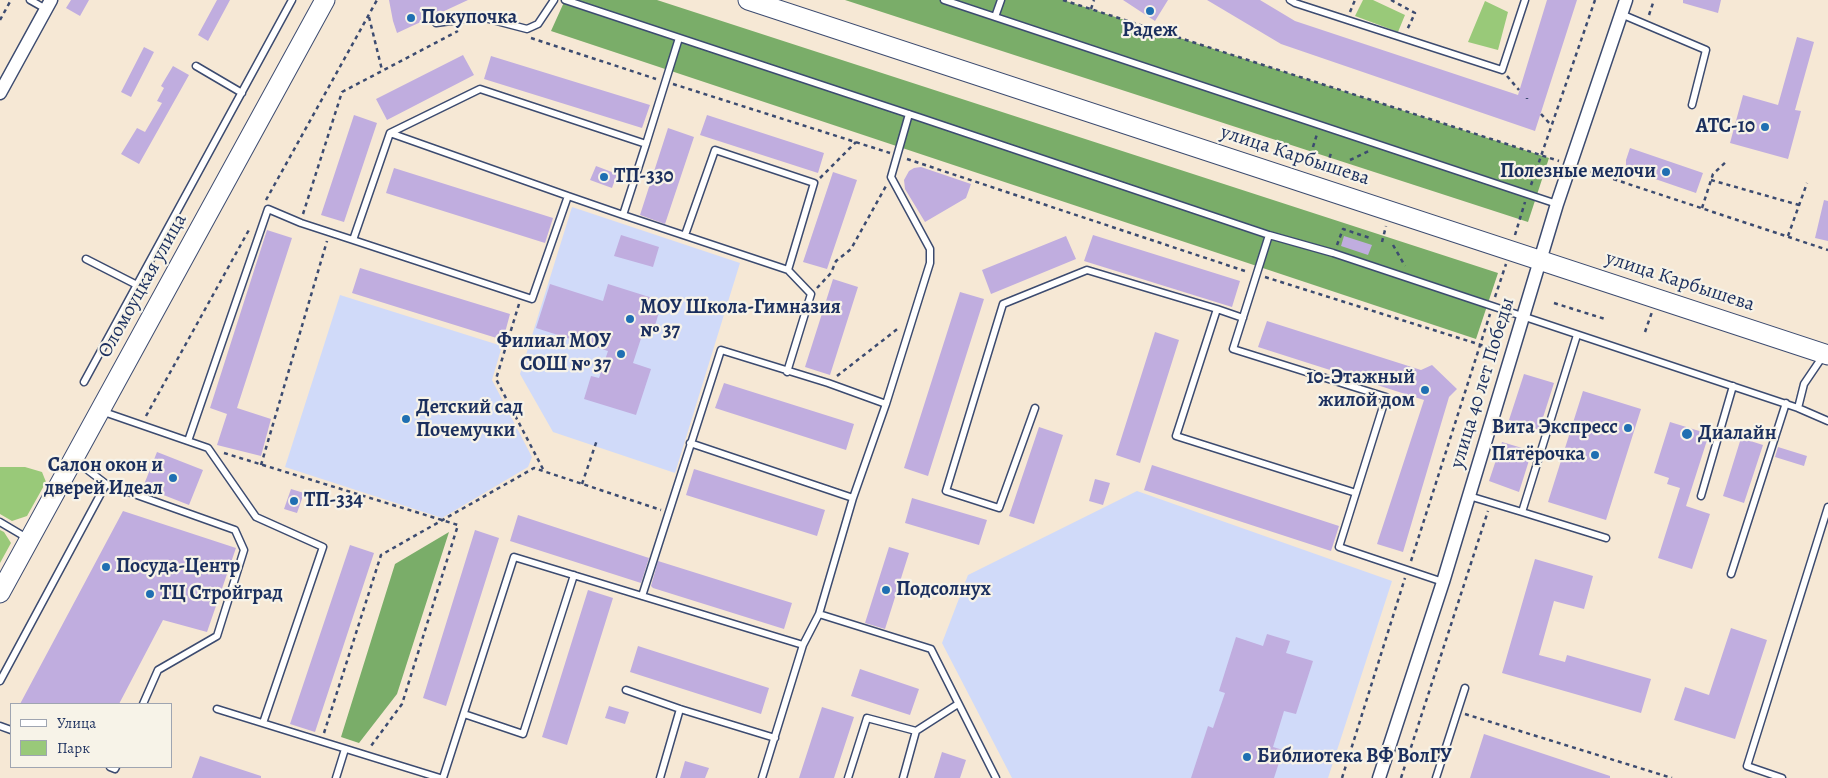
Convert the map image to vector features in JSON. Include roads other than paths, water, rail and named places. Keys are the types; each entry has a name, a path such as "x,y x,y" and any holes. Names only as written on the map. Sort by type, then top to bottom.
{"street":[{"name":"Оломоуцкая улица","path":"0,593 325,0"},
{"name":"улица Карбышева","path":"748,0 1656,299 1827,351"},
{"name":"улица 40 лет Победы","path":"1379,778 1444,582 1557,204 1626,0"},
{"path":"0,94 49,4"}],"lane":[{"path":"30,0 49,4"},
{"path":"84,382 292,0"},
{"path":"436,23 481,17 527,29 538,24 554,0"},
{"path":"565,0 1269,235 1333,253 1786,403 1828,421"},
{"path":"944,0 1557,204"},
{"path":"995,17 1001,0"},
{"path":"1290,0 1502,70 1525,0"},
{"path":"1621,14 1706,50 1692,106"},
{"path":"623,215 679,38"},
{"path":"196,66 242,93"},
{"path":"353,240 390,133 480,89 646,144"},
{"path":"762,778 803,645 819,614 853,498 886,404 930,263 930,249 891,177 909,114"},
{"path":"390,133 623,215 788,270 811,294 787,372"},
{"path":"685,235 714,150 814,183 788,270"},
{"path":"188,441 268,209 300,223 532,299 568,196"},
{"path":"1269,235 1233,349 1386,397 1339,547 1444,582"},
{"path":"86,259 137,285"},
{"path":"1035,408 999,508 946,491 1003,304 1087,270 1243,318"},
{"path":"1217,309 1176,436 1356,493"},
{"path":"1522,512 1577,335"},
{"path":"642,596 721,350 787,372 828,383 886,404"},
{"path":"1798,408 1804,384 1827,351"},
{"path":"1701,496 1733,386"},
{"path":"1731,574 1786,403"},
{"path":"100,411 208,448 256,517 323,547 264,723"},
{"path":"690,443 853,498"},
{"path":"74,459 106,484 235,530 244,550 217,636 158,670 143,703"},
{"path":"0,681 106,484"},
{"path":"1469,496 1606,538"},
{"path":"1782,778 1747,766 1828,507"},
{"path":"0,522 30,540"},
{"path":"218,709 442,778 514,557 803,645"},
{"path":"464,714 523,734 574,574"},
{"path":"819,614 931,649 996,778"},
{"path":"1436,778 1465,688"},
{"path":"626,690 775,738"},
{"path":"903,778 916,731 958,704"},
{"path":"660,778 680,708"},
{"path":"848,778 867,718 916,731"},
{"path":"336,778 345,749"}],"place":[{"name":"Радеж","path":"1150,11"},
{"name":"Покупочка","path":"411,18"},
{"name":"АТС-10","path":"1765,127"},
{"name":"Полезные мелочи","path":"1666,172"},
{"name":"ТП-330","path":"604,177"},
{"name":"МОУ Школа-Гимназия № 37","path":"630,319"},
{"name":"Филиал МОУ СОШ № 37","path":"621,354"},
{"name":"10-Этажный жилой дом","path":"1425,390"},
{"name":"Детский сад Почемучки","path":"406,419"},
{"name":"Вита Экспресс","path":"1628,428"},
{"name":"Диалайн","path":"1687,434"},
{"name":"Пятёрочка","path":"1595,455"},
{"name":"Салон окон и дверей Идеал","path":"173,478"},
{"name":"ТП-334","path":"294,501"},
{"name":"Посуда-Центр","path":"106,567"},
{"name":"Подсолнух","path":"886,590"},
{"name":"ТЦ Стройград","path":"150,594"},
{"name":"Библиотека ВФ ВолГУ","path":"1247,757"}]}
